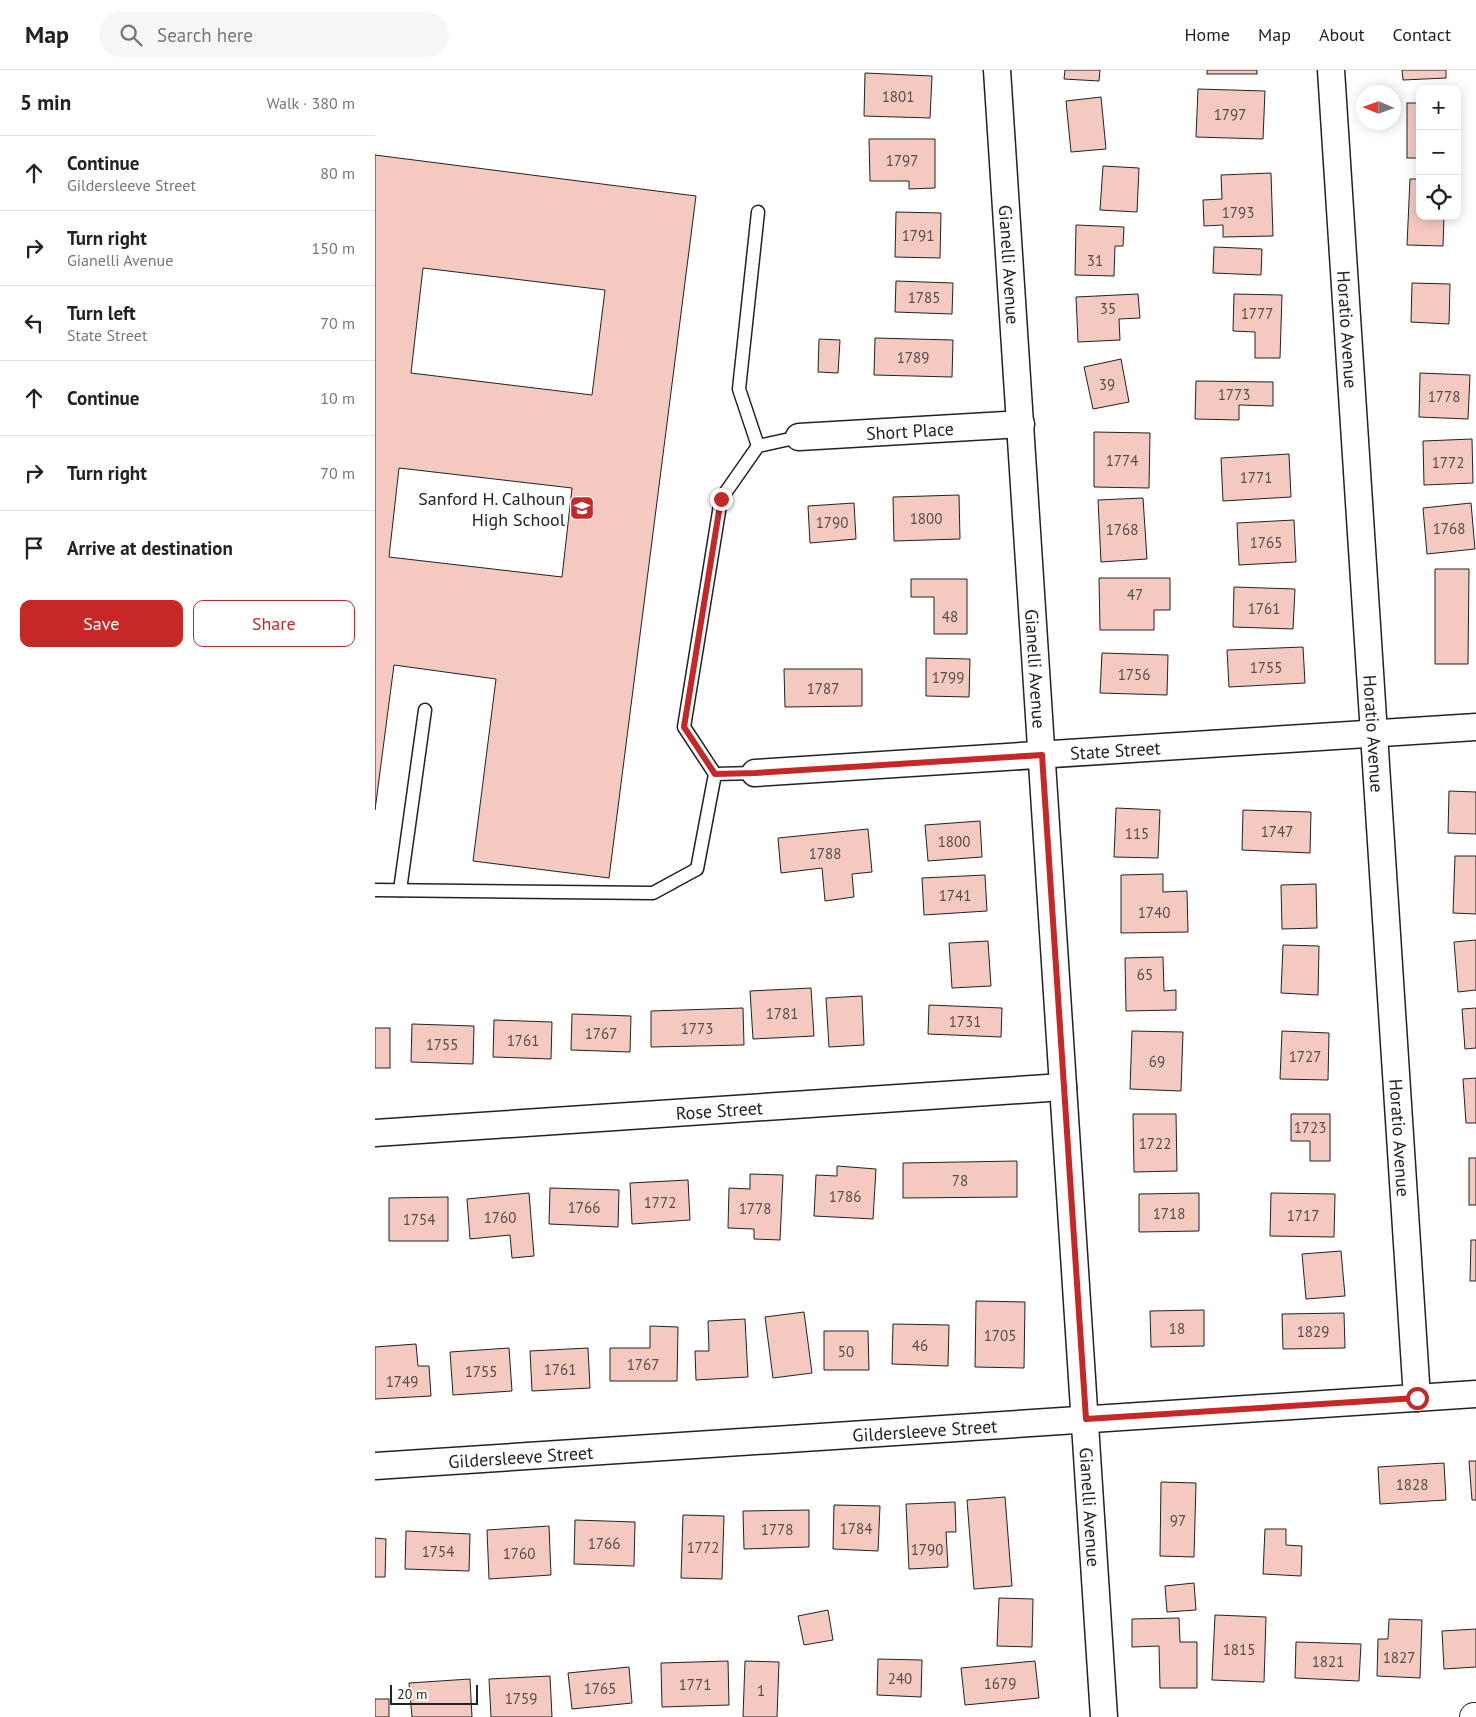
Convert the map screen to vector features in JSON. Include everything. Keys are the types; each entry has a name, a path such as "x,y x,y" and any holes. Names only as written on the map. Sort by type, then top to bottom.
{"street":[{"name":"Gianelli Avenue","path":"997,70 1104,1717"},
{"name":"Horatio Avenue","path":"1331,70 1417,1398"},
{"name":"Short Place","path":"799,437 1021,424"},
{"name":"State Street","path":"755,773 1476,727"},
{"name":"Rose Street","path":"375,1133 1063,1087"},
{"name":"Gildersleeve Street","path":"375,1466 1476,1394"}],"lane":[{"path":"758,212 739,389 758,446"},
{"path":"375,890 653,893 697,869 715,774 684,727 721,499 758,446 799,437"},
{"path":"400,890 425,710"},
{"path":"715,774 755,773"}],"building":[{"path":"1065,70 1100,70 1099,81 1064,79"},
{"path":"1207,70 1257,70 1257,74 1207,74"},
{"path":"1402,70 1446,70 1446,78 1403,80"},
{"path":"865,73 932,76 930,118 864,116"},
{"path":"1198,89 1265,91 1263,139 1196,137"},
{"path":"1101,97 1106,149 1071,152 1066,101"},
{"path":"1407,103 1416,103 1416,158 1407,158"},
{"path":"869,139 935,139 935,188 909,189 909,181 870,181"},
{"path":"375,155 696,196 609,878 473,861 496,679 394,665 375,810","holes":["423,268 605,290 592,395 411,373","399,468 572,488 562,577 389,557"]},
{"path":"1103,166 1139,168 1137,212 1100,210"},
{"path":"1271,173 1273,236 1223,237 1223,225 1204,226 1203,200 1222,199 1221,175"},
{"path":"1410,179 1416,179 1416,220 1444,220 1443,246 1407,245"},
{"path":"896,212 941,213 940,258 895,257"},
{"path":"1076,225 1124,227 1123,246 1115,246 1114,276 1075,275"},
{"path":"1214,247 1262,249 1261,275 1213,273"},
{"path":"896,281 953,283 952,314 895,312"},
{"path":"1412,283 1450,284 1449,324 1411,322"},
{"path":"1138,294 1140,318 1119,319 1120,340 1078,342 1076,297"},
{"path":"1234,294 1282,295 1280,358 1255,358 1255,332 1233,331"},
{"path":"875,338 953,340 952,377 874,375"},
{"path":"819,339 840,340 838,373 818,372"},
{"path":"1121,359 1129,402 1093,409 1084,367"},
{"path":"1420,373 1470,375 1468,419 1419,417"},
{"path":"1196,381 1273,382 1273,406 1239,405 1239,420 1195,419"},
{"path":"1094,432 1150,433 1149,488 1094,487"},
{"path":"1472,439 1473,483 1424,485 1423,441"},
{"path":"1289,454 1291,497 1223,501 1221,458"},
{"path":"959,495 960,539 894,541 893,497"},
{"path":"1143,498 1147,559 1101,562 1098,500"},
{"path":"854,503 856,539 810,543 808,506"},
{"path":"1471,503 1475,549 1427,554 1423,508"},
{"path":"1294,520 1296,562 1239,565 1237,523"},
{"path":"1435,569 1469,569 1468,664 1435,664"},
{"path":"1099,578 1170,578 1170,610 1154,610 1154,630 1100,630"},
{"path":"911,579 967,579 967,634 934,634 934,597 911,597"},
{"path":"1234,587 1295,589 1293,629 1233,627"},
{"path":"1303,647 1305,683 1229,687 1227,650"},
{"path":"1102,653 1168,655 1167,695 1100,693"},
{"path":"926,658 970,659 969,697 926,696"},
{"path":"784,669 862,669 862,706 785,707"},
{"path":"1449,791 1476,792 1476,834 1448,833"},
{"path":"1116,808 1160,810 1158,858 1114,857"},
{"path":"1243,810 1311,812 1310,853 1242,850"},
{"path":"980,821 982,857 928,861 925,825"},
{"path":"868,829 872,872 852,874 854,897 825,901 822,868 781,873 778,838"},
{"path":"1455,856 1476,856 1476,914 1453,913"},
{"path":"1163,874 1163,892 1187,891 1188,932 1121,933 1121,875"},
{"path":"985,875 987,911 924,915 922,878"},
{"path":"1316,884 1317,928 1282,929 1281,885"},
{"path":"1476,940 1476,990 1458,992 1454,942"},
{"path":"988,941 991,986 952,988 949,943"},
{"path":"1283,945 1319,946 1318,995 1281,993"},
{"path":"1163,957 1164,991 1176,990 1176,1010 1126,1011 1125,958"},
{"path":"811,988 814,1036 753,1039 750,991"},
{"path":"862,996 864,1045 829,1047 826,998"},
{"path":"929,1005 1002,1008 1001,1037 928,1034"},
{"path":"743,1008 744,1045 651,1047 651,1011"},
{"path":"1476,1008 1476,1048 1465,1049 1462,1009"},
{"path":"572,1014 631,1016 630,1052 571,1050"},
{"path":"494,1020 552,1022 551,1059 493,1057"},
{"path":"412,1024 474,1026 473,1064 411,1062"},
{"path":"375,1028 390,1028 390,1068 375,1068"},
{"path":"1132,1031 1183,1032 1181,1091 1130,1089"},
{"path":"1282,1031 1329,1033 1328,1080 1280,1079"},
{"path":"1476,1078 1476,1123 1466,1123 1463,1079"},
{"path":"1133,1114 1176,1114 1177,1171 1134,1172"},
{"path":"1291,1114 1330,1114 1330,1161 1310,1161 1310,1141 1291,1141"},
{"path":"1469,1158 1476,1158 1476,1205 1469,1205"},
{"path":"1017,1161 1017,1197 903,1198 903,1163"},
{"path":"837,1166 876,1169 873,1219 814,1216 816,1175 837,1176"},
{"path":"750,1174 783,1175 780,1240 754,1239 754,1229 728,1228 729,1188 750,1189"},
{"path":"688,1180 690,1220 632,1224 630,1183"},
{"path":"550,1188 619,1190 618,1227 549,1224"},
{"path":"529,1193 534,1256 512,1258 510,1235 470,1239 467,1199"},
{"path":"1199,1193 1199,1231 1139,1232 1139,1194"},
{"path":"1271,1193 1335,1194 1334,1237 1270,1236"},
{"path":"448,1197 448,1241 389,1241 389,1198"},
{"path":"1471,1240 1476,1240 1476,1281 1470,1281"},
{"path":"1341,1251 1345,1296 1306,1299 1302,1254"},
{"path":"976,1301 1025,1302 1024,1368 975,1367"},
{"path":"1204,1310 1204,1346 1151,1347 1150,1311"},
{"path":"804,1312 812,1373 773,1378 765,1317"},
{"path":"1344,1313 1345,1348 1283,1349 1282,1314"},
{"path":"745,1319 748,1377 696,1380 695,1351 709,1351 708,1321"},
{"path":"893,1324 949,1325 948,1366 892,1364"},
{"path":"650,1326 678,1327 677,1381 610,1381 610,1348 650,1348"},
{"path":"824,1331 868,1331 869,1370 824,1370"},
{"path":"416,1344 418,1366 429,1366 431,1396 375,1399 375,1347"},
{"path":"509,1348 512,1391 453,1395 450,1352"},
{"path":"588,1348 590,1388 532,1391 530,1351"},
{"path":"1469,1461 1476,1461 1476,1500 1472,1500"},
{"path":"1444,1463 1446,1500 1380,1504 1378,1467"},
{"path":"1161,1482 1196,1483 1194,1557 1160,1556"},
{"path":"1005,1497 1012,1586 974,1589 967,1500"},
{"path":"955,1502 956,1532 946,1532 948,1567 909,1569 906,1504"},
{"path":"834,1505 880,1506 878,1551 833,1549"},
{"path":"809,1510 809,1547 744,1549 743,1511"},
{"path":"683,1515 724,1516 722,1579 681,1578"},
{"path":"575,1520 635,1522 634,1566 574,1564"},
{"path":"549,1526 551,1575 489,1579 487,1530"},
{"path":"1265,1529 1286,1529 1286,1545 1302,1546 1301,1576 1263,1574"},
{"path":"406,1531 470,1534 469,1571 405,1569"},
{"path":"375,1538 386,1539 385,1577 375,1577"},
{"path":"1194,1583 1196,1610 1167,1612 1165,1586"},
{"path":"999,1598 1033,1599 1032,1647 997,1646"},
{"path":"828,1610 833,1640 804,1645 798,1616"},
{"path":"1215,1615 1266,1617 1264,1682 1212,1680"},
{"path":"1179,1618 1180,1642 1197,1642 1197,1688 1160,1688 1159,1646 1132,1647 1132,1619"},
{"path":"1389,1619 1422,1620 1420,1678 1377,1676 1378,1639 1388,1639"},
{"path":"1476,1629 1476,1667 1444,1669 1442,1631"},
{"path":"1296,1642 1361,1644 1359,1681 1295,1678"},
{"path":"878,1659 922,1660 921,1697 877,1695"},
{"path":"728,1661 729,1705 662,1707 661,1663"},
{"path":"745,1661 779,1662 777,1717 743,1717"},
{"path":"1035,1661 1039,1698 965,1705 961,1668"},
{"path":"629,1667 632,1703 572,1709 568,1673"},
{"path":"550,1676 552,1717 491,1717 489,1679"},
{"path":"470,1679 472,1717 412,1717 409,1683"},
{"path":"375,1699 389,1699 389,1717 375,1717"}],"place":[{"name":"Sanford H. Calhoun High School","path":"582,508"}],"route":[{"path":"721,499 684,727 715,774 1042,755 1086,1419 1417,1398"}]}
